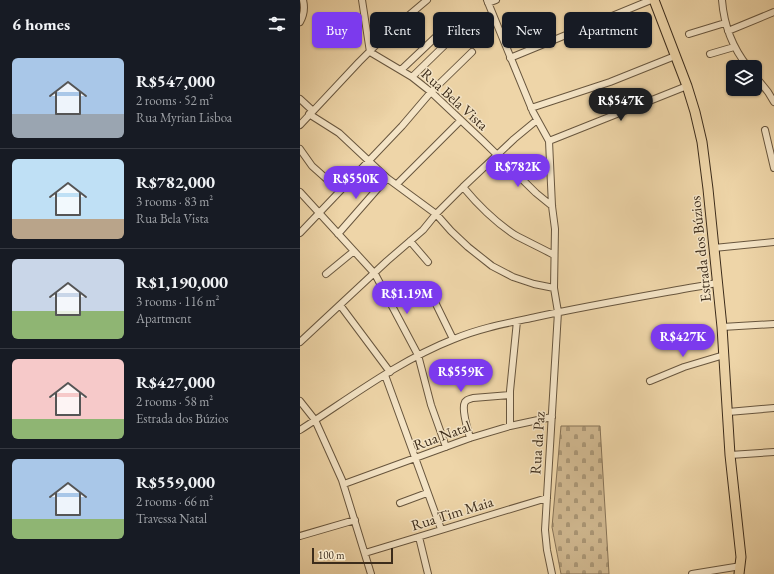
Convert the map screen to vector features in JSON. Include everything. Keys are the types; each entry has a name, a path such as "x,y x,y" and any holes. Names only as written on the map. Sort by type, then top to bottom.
{"main road":[{"name":"Estrada dos Búzios","path":"654,0 687,86 702,142 722,327 730,455 740,570"}],"street":[{"path":"300,22 303,18 303,0"},
{"path":"362,0 370,52"},
{"path":"300,125 390,32 427,0"},
{"path":"496,0 488,1 531,108 549,140 687,86"},
{"path":"510,58 651,0"},
{"path":"722,0 725,23 734,47 743,60"},
{"path":"728,31 774,12"},
{"path":"689,34 725,23"},
{"path":"401,70 433,40"},
{"path":"710,54 734,47"},
{"path":"412,77 442,48"},
{"name":"Rua Bela Vista","path":"370,52 412,77 431,92 536,193 552,206"},
{"path":"300,233 339,190 402,126 431,92 472,52"},
{"path":"531,108 610,82 675,56"},
{"path":"762,85 774,102"},
{"path":"300,99 311,112 339,133 387,178 436,214 451,231 492,266 513,277 534,284 554,288"},
{"path":"397,184 461,120"},
{"path":"300,342 410,240 423,230 436,214 496,155 529,125 537,120"},
{"path":"765,130 774,168"},
{"name":"Rua da Paz","path":"549,140 552,206 555,229 554,288 558,312 545,530 552,574"},
{"path":"300,149 312,166 339,190"},
{"path":"338,234 387,178"},
{"path":"463,187 476,202 501,225 554,255"},
{"path":"300,192 375,274 418,355 431,405 446,447"},
{"path":"410,240 428,262"},
{"path":"714,248 774,242"},
{"path":"326,274 354,251"},
{"path":"300,430 387,373 418,355 453,339 475,332 558,312 717,283"},
{"path":"433,298 453,339"},
{"path":"340,305 387,373 427,493 441,529"},
{"path":"510,426 510,395 516,322"},
{"path":"722,327 774,324"},
{"path":"650,381 684,367 724,355"},
{"path":"470,438 463,408 465,402 468,399 473,398 510,395"},
{"path":"300,401 315,420 344,484 371,574"},
{"path":"728,412 774,408"},
{"name":"Rua Natal","path":"344,484 470,438 510,426 552,417"},
{"path":"730,455 774,452"},
{"path":"400,503 427,493"},
{"name":"Rua Tim Maia","path":"365,553 547,498"},
{"path":"300,536 355,520"},
{"path":"419,537 428,574"},
{"path":"692,574 740,570"}],"green space":[{"path":"561,426 600,426 609,574 561,574 552,527"}]}
